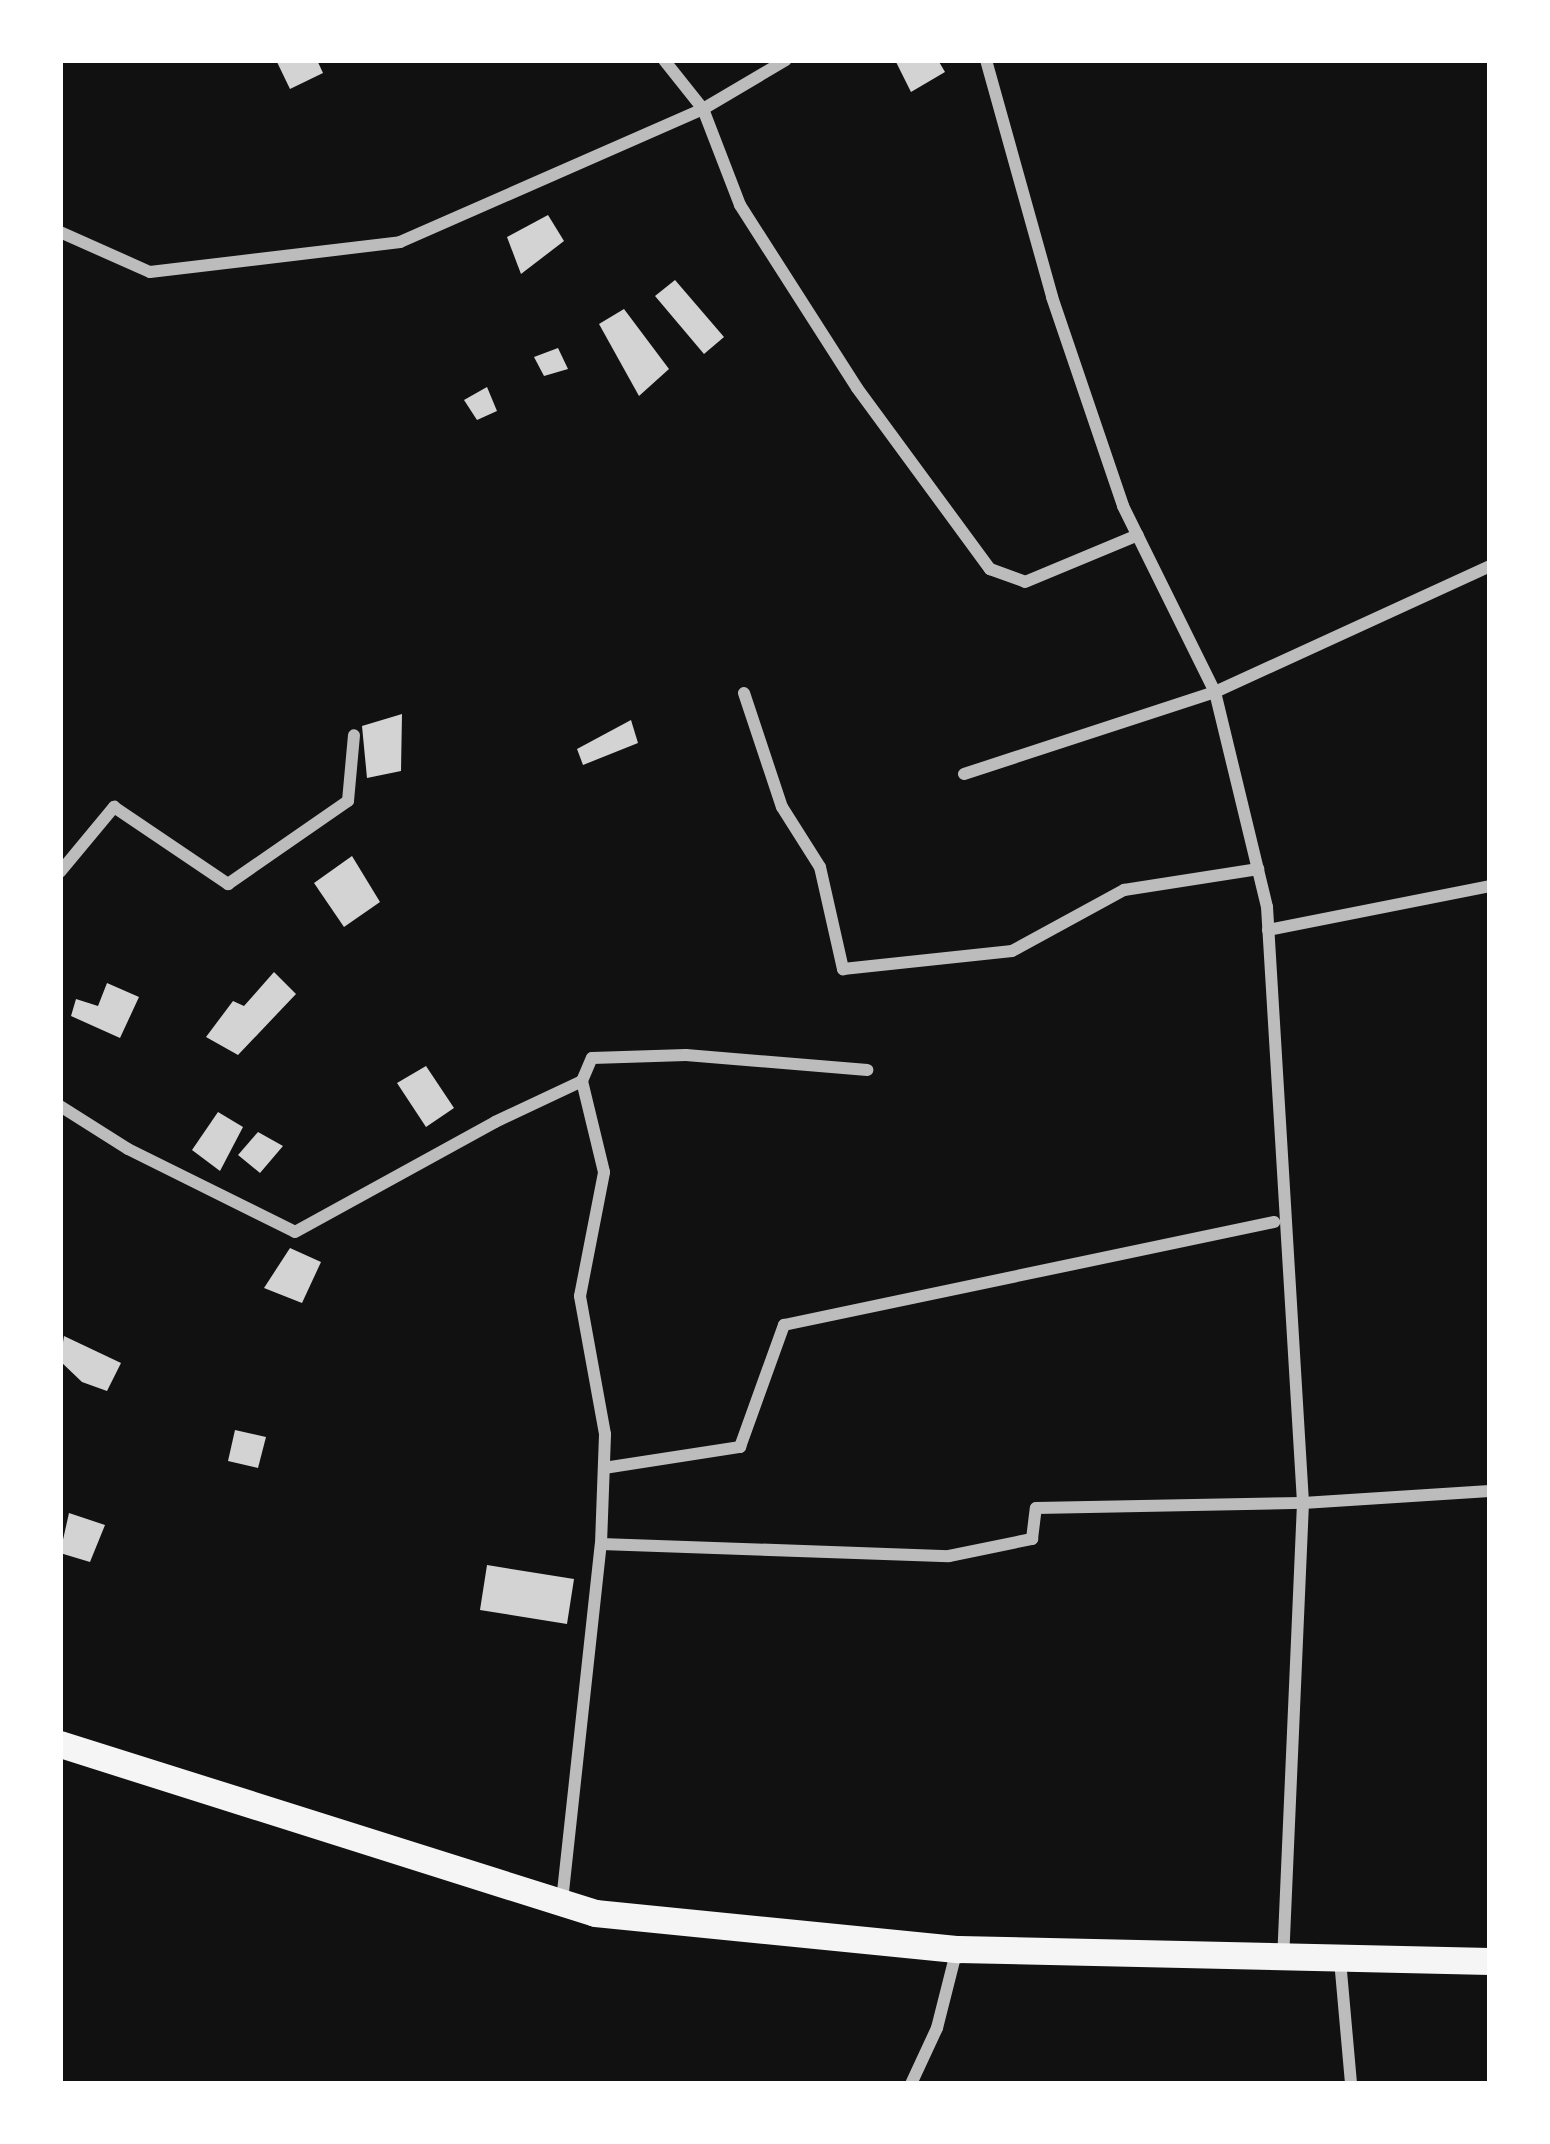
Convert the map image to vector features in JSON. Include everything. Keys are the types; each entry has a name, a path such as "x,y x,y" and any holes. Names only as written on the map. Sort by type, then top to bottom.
{"main road":[{"path":"60,1744 596,1913 958,1949 1490,1961"}],"street":[{"path":"664,60 703,109 740,205 857,388 990,568 1025,582 1138,535"},
{"path":"60,232 150,272 400,242 703,109 786,60"},
{"path":"986,60 1052,297 1138,535 1215,692 1268,930 1303,1503 1283,1958"},
{"path":"964,774 1215,692 1490,566"},
{"path":"744,693 782,807 820,867 843,969 1012,951 1124,890 1258,869"},
{"path":"60,872 114,807 228,884 347,801 353,735"},
{"path":"1268,930 1490,886"},
{"path":"562,1902 601,1544 605,1434 580,1295 604,1172 581,1082 592,1058 686,1055 867,1070"},
{"path":"60,1106 128,1149 295,1232 495,1122 581,1082"},
{"path":"604,1468 740,1447 784,1325 1274,1222"},
{"path":"601,1544 949,1556 1032,1539 1036,1508 1303,1503 1490,1491"},
{"path":"911,2084 937,2029 958,1949"},
{"path":"1340,1960 1351,2084"}],"building":[{"path":"276,60 317,60 323,73 290,89"},
{"path":"895,60 938,60 945,72 911,92"},
{"path":"548,215 564,241 521,274 507,237"},
{"path":"675,280 724,337 704,354 655,296"},
{"path":"624,309 669,369 639,396 599,324"},
{"path":"558,348 568,369 544,376 534,357"},
{"path":"487,387 497,411 477,420 464,400"},
{"path":"402,714 401,771 367,778 362,726"},
{"path":"631,720 638,743 583,765 577,749"},
{"path":"352,856 380,902 344,927 314,883"},
{"path":"274,972 296,994 238,1055 206,1037 233,1001 244,1006"},
{"path":"107,983 139,997 120,1038 71,1016 76,999 98,1006"},
{"path":"426,1066 454,1108 426,1127 397,1083"},
{"path":"218,1112 243,1127 220,1171 192,1150"},
{"path":"258,1132 283,1146 260,1173 238,1155"},
{"path":"290,1248 321,1262 302,1303 264,1288"},
{"path":"64,1336 121,1363 107,1391 82,1382 60,1361"},
{"path":"235,1430 266,1437 258,1468 228,1461"},
{"path":"69,1513 105,1525 90,1562 60,1553"},
{"path":"487,1565 574,1579 567,1624 480,1610"}]}
